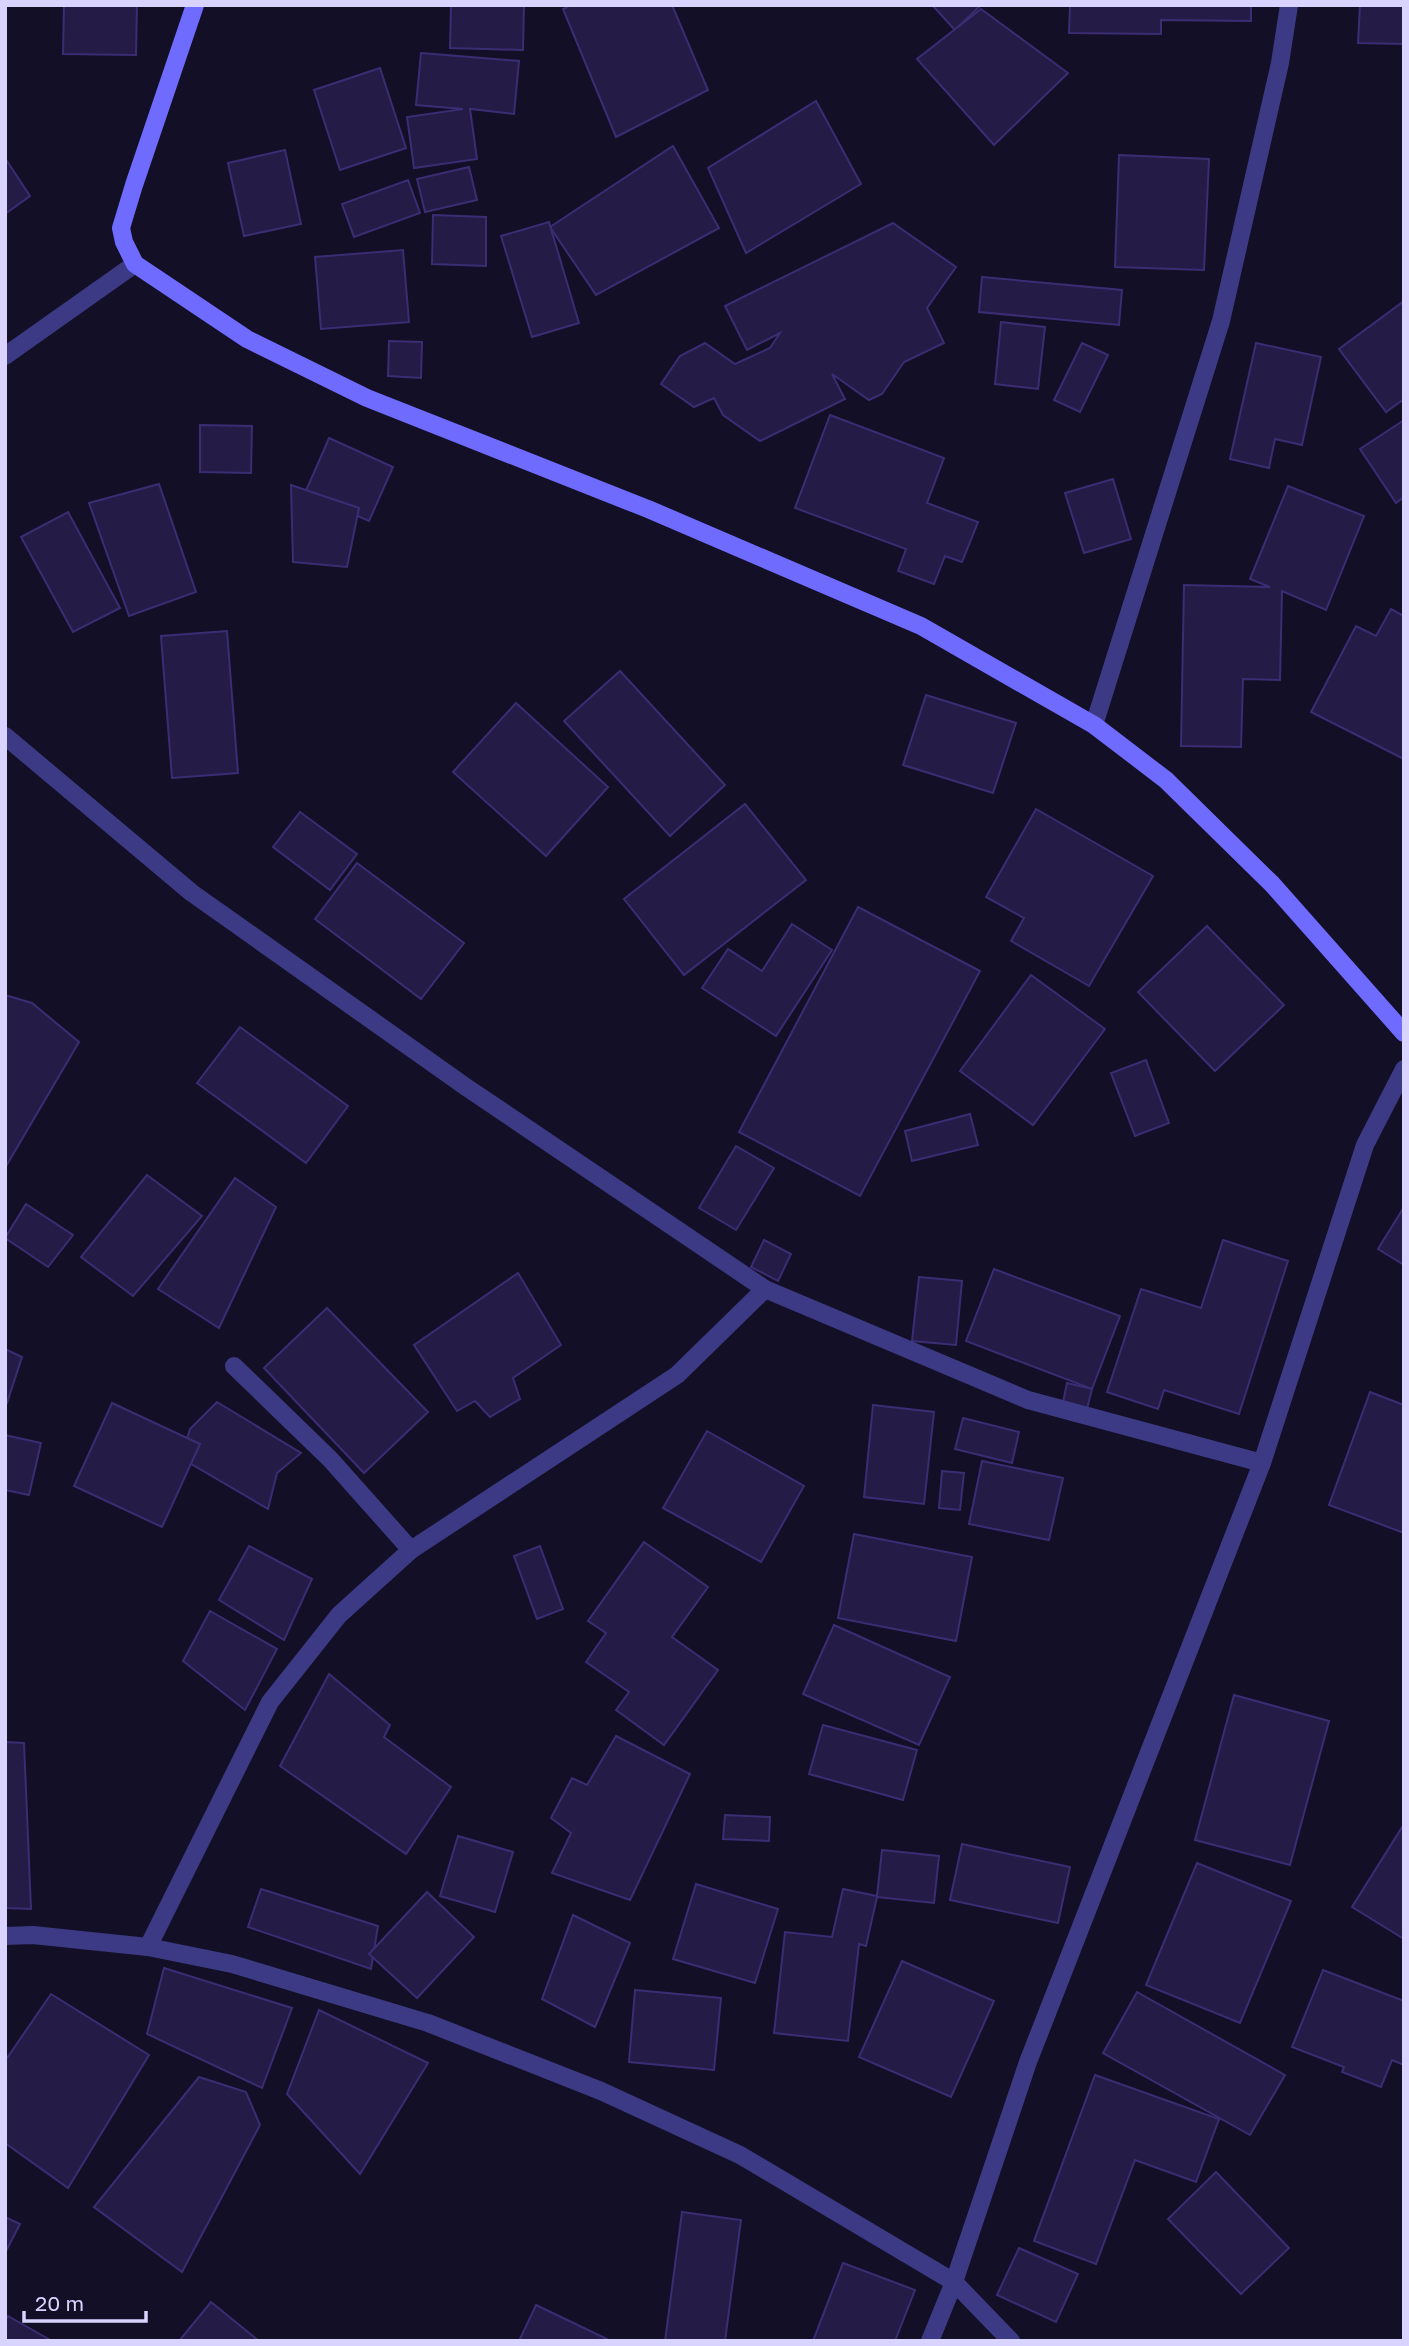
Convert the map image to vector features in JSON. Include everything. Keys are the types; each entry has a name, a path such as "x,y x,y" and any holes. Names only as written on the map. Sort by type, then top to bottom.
{"street":[{"path":"195,5 121,228 124,242 135,264 247,339 367,398 648,509 921,626 1094,725 1166,780 1272,884 1404,1033"},
{"path":"1094,725 1221,321 1280,63 1289,5"},
{"path":"5,356 135,264"},
{"path":"5,736 192,893 466,1087 765,1289 1028,1400 1262,1462"},
{"path":"930,2341 954,2281 1028,2062 1262,1462 1365,1145 1404,1069"},
{"path":"148,1947 270,1702 339,1615 411,1550 677,1375 765,1289"},
{"path":"234,1366 330,1460 411,1550"},
{"path":"5,1936 33,1935 148,1947 232,1965 428,2023 601,2091 740,2155 954,2281 1011,2341"}],"building":[{"path":"64,5 137,5 136,55 63,54"},
{"path":"451,5 524,5 523,50 450,48"},
{"path":"571,5 672,5 708,90 616,137 563,9"},
{"path":"932,5 981,5 955,30"},
{"path":"1070,5 1251,5 1251,21 1161,20 1161,34 1069,33"},
{"path":"1360,5 1404,5 1404,44 1358,43"},
{"path":"981,9 1068,73 994,145 917,59"},
{"path":"421,53 519,61 514,114 470,109 477,159 414,168 407,117 463,109 416,105"},
{"path":"380,68 406,148 340,170 314,90"},
{"path":"816,101 861,184 746,253 708,168"},
{"path":"673,146 719,228 596,295 550,227"},
{"path":"285,150 301,224 244,236 228,163"},
{"path":"1119,155 1209,159 1204,270 1115,267"},
{"path":"5,158 30,196 5,214"},
{"path":"469,167 477,200 425,212 417,179"},
{"path":"408,180 420,213 354,237 342,204"},
{"path":"433,215 486,217 486,266 432,264"},
{"path":"549,222 579,323 532,337 501,236"},
{"path":"893,223 956,267 927,308 944,343 904,362 882,394 869,400 832,374 845,399 760,441 723,415 714,398 694,407 661,384 680,356 705,343 735,364 770,348 780,333 747,350 725,306"},
{"path":"403,250 409,322 321,329 315,257"},
{"path":"982,277 1122,290 1119,325 979,312"},
{"path":"1404,301 1404,399 1386,412 1339,349"},
{"path":"1001,322 1045,327 1038,389 995,384"},
{"path":"389,341 422,342 421,378 388,376"},
{"path":"1082,343 1108,355 1080,412 1054,400"},
{"path":"1256,343 1321,357 1302,445 1275,439 1269,468 1230,459"},
{"path":"830,415 944,458 927,503 978,522 962,562 945,556 934,584 898,571 906,549 795,508"},
{"path":"1404,420 1404,497 1396,503 1360,449"},
{"path":"200,425 252,426 251,473 200,472"},
{"path":"329,438 393,467 369,521 305,493"},
{"path":"1113,479 1131,539 1084,553 1065,493"},
{"path":"159,484 196,592 129,616 89,503"},
{"path":"291,485 359,508 347,567 293,562"},
{"path":"1288,486 1364,516 1326,610 1282,591 1280,680 1243,679 1241,747 1181,746 1184,585 1270,587 1250,579"},
{"path":"68,512 120,608 73,632 21,537"},
{"path":"1391,609 1404,616 1404,759 1311,712 1356,626 1376,636"},
{"path":"227,631 238,773 172,778 161,636"},
{"path":"620,671 725,785 670,836 564,721"},
{"path":"926,695 1016,723 993,793 903,765"},
{"path":"516,703 608,787 546,856 453,772"},
{"path":"745,804 806,880 684,975 624,899"},
{"path":"1036,809 1153,876 1089,986 1011,941 1024,918 986,897"},
{"path":"300,812 357,854 330,890 273,847"},
{"path":"357,863 464,943 421,999 315,919"},
{"path":"858,907 980,971 860,1196 739,1132"},
{"path":"792,924 832,950 776,1036 702,988 728,949 762,971"},
{"path":"1207,926 1284,1005 1215,1071 1138,992"},
{"path":"1031,975 1105,1029 1033,1125 960,1071"},
{"path":"5,995 32,1003 79,1042 5,1168"},
{"path":"240,1027 348,1106 306,1163 197,1083"},
{"path":"1146,1060 1169,1123 1135,1136 1111,1073"},
{"path":"970,1114 978,1145 912,1161 905,1131"},
{"path":"736,1146 774,1168 736,1230 699,1208"},
{"path":"147,1175 202,1216 133,1296 81,1257"},
{"path":"235,1178 276,1207 219,1328 158,1289"},
{"path":"26,1204 73,1235 48,1267 5,1238"},
{"path":"1404,1207 1404,1265 1378,1249"},
{"path":"764,1240 791,1254 778,1281 751,1267"},
{"path":"1223,1240 1288,1261 1239,1414 1164,1390 1158,1409 1107,1392 1141,1289 1201,1308"},
{"path":"994,1269 1120,1316 1092,1389 966,1341"},
{"path":"518,1273 561,1345 513,1378 520,1399 490,1417 475,1401 457,1411 414,1345"},
{"path":"919,1277 962,1281 956,1345 912,1341"},
{"path":"327,1308 428,1412 364,1473 264,1368"},
{"path":"5,1349 22,1357 7,1403 5,1403"},
{"path":"1067,1383 1092,1389 1086,1413 1062,1407"},
{"path":"1370,1392 1404,1405 1404,1533 1329,1505"},
{"path":"217,1402 301,1453 277,1473 268,1509 181,1458 190,1429"},
{"path":"112,1403 200,1444 162,1527 74,1486"},
{"path":"873,1405 934,1412 924,1504 864,1497"},
{"path":"963,1418 1019,1432 1012,1463 955,1449"},
{"path":"707,1431 804,1486 761,1562 663,1508"},
{"path":"5,1435 41,1443 29,1495 5,1490"},
{"path":"982,1461 1063,1478 1049,1540 969,1524"},
{"path":"942,1471 964,1473 960,1510 939,1508"},
{"path":"854,1534 972,1557 956,1641 838,1618"},
{"path":"644,1542 708,1587 672,1637 718,1670 664,1745 616,1710 629,1692 586,1662 606,1633 588,1621"},
{"path":"249,1546 312,1579 284,1640 219,1600"},
{"path":"540,1546 563,1609 537,1619 514,1556"},
{"path":"210,1611 277,1649 245,1710 183,1661"},
{"path":"834,1625 950,1677 919,1745 803,1694"},
{"path":"6,1654 6,1731 5,1731"},
{"path":"329,1674 390,1725 384,1737 451,1787 406,1854 280,1766"},
{"path":"1234,1695 1329,1721 1290,1865 1195,1840"},
{"path":"823,1725 917,1750 903,1800 809,1774"},
{"path":"616,1736 690,1774 630,1900 552,1873 571,1833 551,1818 572,1778 587,1785"},
{"path":"5,1742 24,1743 31,1909 5,1908"},
{"path":"725,1815 770,1817 769,1841 723,1839"},
{"path":"1404,1824 1404,1939 1352,1907"},
{"path":"458,1836 513,1852 495,1912 440,1896"},
{"path":"962,1844 1070,1867 1058,1923 950,1900"},
{"path":"882,1850 939,1856 934,1903 877,1897 866,1946 859,1944 848,2041 774,2033 785,1932 832,1937 843,1889 877,1896"},
{"path":"1197,1863 1291,1901 1240,2023 1146,1985"},
{"path":"696,1884 778,1909 755,1983 673,1959"},
{"path":"261,1889 378,1926 371,1969 248,1927"},
{"path":"427,1892 474,1937 417,1998 369,1954"},
{"path":"573,1915 630,1943 595,2027 542,1999"},
{"path":"902,1961 994,2001 951,2097 859,2057"},
{"path":"164,1968 292,2008 262,2088 147,2034"},
{"path":"1323,1970 1404,2001 1404,2065 1392,2060 1381,2087 1342,2072 1344,2067 1292,2047"},
{"path":"635,1990 721,1998 714,2070 629,2062"},
{"path":"1137,1992 1285,2075 1250,2135 1103,2053"},
{"path":"51,1994 149,2055 68,2188 5,2143 5,2061"},
{"path":"319,2010 428,2063 360,2174 287,2094"},
{"path":"1095,2075 1219,2119 1196,2182 1135,2160 1096,2264 1034,2241"},
{"path":"199,2077 246,2092 260,2125 182,2272 94,2207"},
{"path":"1216,2172 1289,2248 1241,2294 1168,2219"},
{"path":"682,2212 741,2220 725,2341 665,2341"},
{"path":"5,2217 20,2224 5,2253"},
{"path":"1019,2248 1078,2274 1056,2322 997,2295"},
{"path":"843,2263 915,2290 895,2341 813,2341"},
{"path":"211,2302 259,2341 179,2341"},
{"path":"536,2305 607,2339 519,2341"},
{"path":"8,2316 52,2341 5,2341 5,2321"}]}
